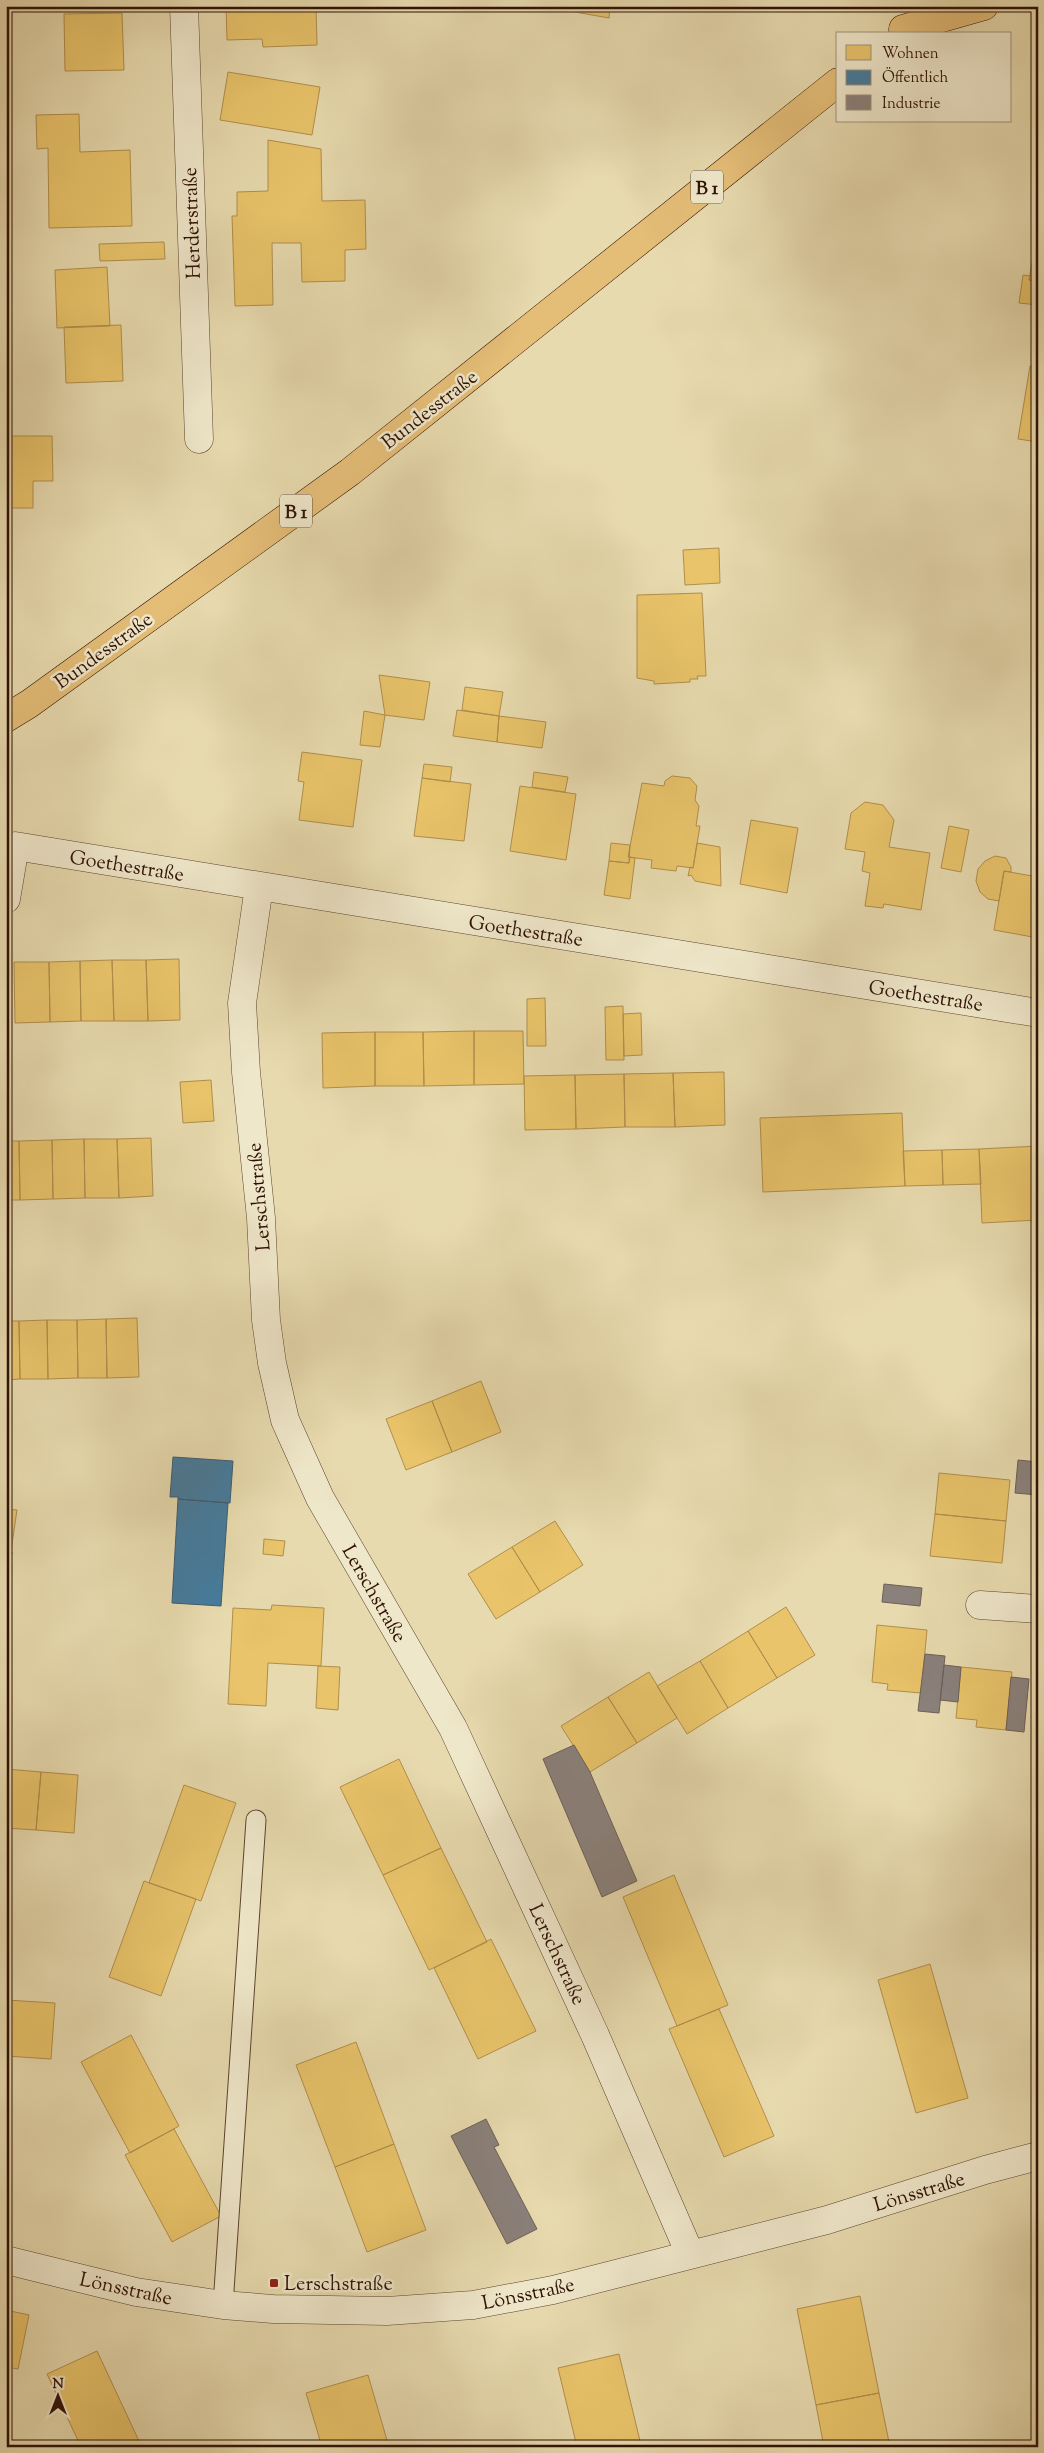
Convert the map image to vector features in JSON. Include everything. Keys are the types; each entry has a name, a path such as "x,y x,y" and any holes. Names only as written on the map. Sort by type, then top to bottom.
{"main road":[{"path":"904,23 932,6"},
{"path":"904,23 984,6"},
{"name":"Bundesstraße","path":"6,718 29,704 350,472 836,84"}],"street":[{"name":"Herderstraße","path":"184,6 198,439"},
{"name":"Goethestraße","path":"6,899 15,846 1038,1014"},
{"name":"Lerschstraße","path":"258,887 242,1003 246,1072 261,1218 266,1320 272,1364 285,1420 320,1498 457,1737 587,2018 690,2254"},
{"path":"980,1605 1038,1608"},
{"name":"Lönsstraße","path":"6,2260 136,2292 223,2305 273,2309 387,2311 473,2305 553,2290 827,2220 985,2170 1038,2156"}],"lane":[{"path":"223,2305 256,1820"}],"building: Wohnen":[{"path":"226,6 316,6 317,45 263,47 262,39 227,40"},
{"path":"541,6 610,6 609,18"},
{"path":"122,13 124,70 65,71 64,14"},
{"path":"228,72 320,87 312,135 220,120"},
{"path":"79,114 80,152 130,150 132,226 49,228 48,148 37,149 36,115"},
{"path":"268,140 321,149 322,201 365,200 366,249 345,250 345,281 302,282 301,243 272,243 273,305 235,306 232,216 237,216 237,192 268,191"},
{"path":"164,242 165,259 100,261 99,244"},
{"path":"1032,262 1038,263 1038,281 1029,280"},
{"path":"107,267 110,326 57,328 55,270"},
{"path":"1023,275 1030,276 1029,280 1038,281 1038,305 1019,303"},
{"path":"121,325 123,381 66,383 64,327"},
{"path":"1030,366 1038,367 1038,442 1018,439"},
{"path":"6,436 52,436 53,481 33,481 33,508 6,508"},
{"path":"719,548 720,583 685,585 683,550"},
{"path":"702,593 706,676 697,676 698,679 690,679 690,682 654,684 654,681 637,678 637,595"},
{"path":"379,675 430,682 424,720 385,715"},
{"path":"465,687 503,692 499,716 462,710"},
{"path":"457,710 499,716 497,742 453,736"},
{"path":"364,711 385,715 380,747 360,745"},
{"path":"499,716 546,722 542,748 497,742"},
{"path":"302,752 362,760 353,827 299,820 304,782 298,781"},
{"path":"424,764 452,767 450,782 422,778"},
{"path":"534,772 568,777 565,792 532,787"},
{"path":"672,776 690,778 697,786 695,800 699,806 696,826 700,826 693,868 677,866 676,871 651,868 652,860 628,857 642,783 664,786 665,781"},
{"path":"422,778 471,784 464,841 414,836"},
{"path":"520,786 576,794 566,860 510,851"},
{"path":"865,802 883,805 894,820 889,847 930,853 921,910 884,904 883,908 865,906 870,873 862,871 865,852 845,849 851,813"},
{"path":"751,820 798,828 787,893 740,884"},
{"path":"949,826 969,830 961,872 941,868"},
{"path":"611,843 630,845 629,863 609,861"},
{"path":"697,843 720,847 721,886 695,881 691,875 688,876 690,867 693,868"},
{"path":"995,856 1006,858 1011,867 1011,872 1004,871 999,901 988,899 980,892 976,881 978,869 985,861"},
{"path":"630,857 635,858 630,899 604,895 609,861 629,863"},
{"path":"1004,871 1038,877 1038,938 994,930"},
{"path":"179,959 180,1020 148,1021 146,960"},
{"path":"112,960 146,960 148,1021 114,1021"},
{"path":"112,960 114,1021 81,1021 80,961"},
{"path":"80,961 81,1021 50,1022 49,962"},
{"path":"14,962 49,962 50,1022 15,1023"},
{"path":"545,998 546,1046 527,1046 527,999"},
{"path":"623,1006 624,1060 606,1060 605,1007"},
{"path":"641,1013 642,1055 624,1056 623,1014"},
{"path":"474,1031 523,1031 524,1084 474,1085"},
{"path":"474,1031 474,1085 424,1086 423,1032"},
{"path":"375,1032 423,1032 424,1086 375,1086"},
{"path":"375,1032 375,1086 323,1088 322,1033"},
{"path":"724,1072 725,1125 675,1127 673,1073"},
{"path":"673,1073 675,1127 625,1127 624,1074"},
{"path":"624,1074 625,1127 576,1129 575,1075"},
{"path":"575,1075 576,1129 525,1130 524,1076"},
{"path":"211,1080 214,1121 183,1123 180,1082"},
{"path":"902,1113 905,1186 763,1192 760,1118"},
{"path":"151,1138 153,1196 119,1198 117,1139"},
{"path":"84,1139 85,1198 53,1199 52,1140"},
{"path":"84,1139 117,1139 119,1198 85,1198"},
{"path":"52,1140 53,1199 20,1200 19,1141"},
{"path":"6,1141 19,1141 20,1200 6,1200"},
{"path":"1038,1146 1038,1220 982,1223 979,1149"},
{"path":"979,1149 981,1184 943,1185 942,1150"},
{"path":"942,1150 943,1185 905,1186 903,1151"},
{"path":"137,1318 139,1377 107,1378 106,1319"},
{"path":"106,1319 107,1378 78,1378 77,1320"},
{"path":"47,1320 48,1379 20,1379 19,1321"},
{"path":"47,1320 77,1320 78,1378 48,1379"},
{"path":"6,1321 19,1321 20,1379 6,1380"},
{"path":"481,1381 501,1432 452,1452 432,1401"},
{"path":"432,1401 452,1452 406,1470 386,1419"},
{"path":"939,1473 1010,1480 1006,1521 935,1514"},
{"path":"6,1509 17,1510 11,1551 13,1553 6,1553"},
{"path":"935,1514 1006,1521 1002,1563 930,1556"},
{"path":"555,1521 583,1565 540,1592 512,1547"},
{"path":"264,1539 285,1541 283,1556 263,1554"},
{"path":"512,1547 540,1592 496,1619 468,1574"},
{"path":"6,1553 13,1553 10,1555 9,1566 12,1566 9,1598 6,1598"},
{"path":"272,1605 324,1608 321,1666 268,1663 266,1706 228,1704 233,1608 271,1610"},
{"path":"786,1607 815,1655 777,1678 748,1631"},
{"path":"877,1625 927,1630 921,1693 887,1690 888,1684 872,1682"},
{"path":"748,1631 777,1678 728,1708 700,1661"},
{"path":"700,1661 728,1708 687,1734 657,1686"},
{"path":"318,1666 340,1667 338,1710 316,1708"},
{"path":"961,1667 1012,1672 1006,1730 976,1727 977,1720 956,1718"},
{"path":"649,1672 677,1718 637,1743 608,1697"},
{"path":"608,1697 637,1743 590,1772 561,1726"},
{"path":"399,1759 441,1848 383,1875 340,1787"},
{"path":"6,1769 41,1772 36,1830 6,1828"},
{"path":"41,1772 78,1775 74,1833 36,1830"},
{"path":"184,1785 236,1803 201,1901 149,1883"},
{"path":"441,1848 487,1942 429,1970 383,1875"},
{"path":"674,1875 728,2005 677,2026 623,1897"},
{"path":"144,1881 196,1899 161,1996 109,1977"},
{"path":"491,1939 536,2031 478,2059 434,1968"},
{"path":"930,1964 968,2098 916,2113 878,1980"},
{"path":"6,2000 55,2003 51,2059 6,2056"},
{"path":"719,2009 774,2136 724,2157 669,2029"},
{"path":"131,2035 179,2126 130,2153 81,2062"},
{"path":"356,2042 394,2144 335,2167 296,2065"},
{"path":"174,2129 221,2216 172,2242 125,2155"},
{"path":"394,2144 426,2230 367,2252 335,2167"},
{"path":"860,2296 879,2393 816,2405 797,2309"},
{"path":"6,2310 29,2315 18,2369 6,2367"},
{"path":"97,2351 139,2441 127,2447 81,2447 47,2374"},
{"path":"619,2354 641,2445 631,2447 577,2447 558,2368"},
{"path":"368,2375 389,2447 322,2447 306,2393"},
{"path":"879,2393 890,2447 824,2447 816,2405"}],"building: Öffentlich":[{"path":"173,1457 233,1461 230,1503 170,1497"},
{"path":"178,1499 228,1503 221,1606 172,1603"}],"building: Industrie":[{"path":"1018,1460 1038,1462 1038,1495 1015,1493"},
{"path":"884,1584 922,1588 920,1606 882,1602"},
{"path":"925,1654 945,1656 939,1713 918,1711"},
{"path":"944,1665 961,1667 958,1702 940,1700"},
{"path":"1011,1677 1029,1679 1024,1732 1006,1730"},
{"path":"574,1745 590,1772 637,1881 602,1897 543,1759"},
{"path":"486,2119 499,2145 494,2147 537,2229 507,2244 451,2136"}],"place":[{"name":"Lerschstraße","path":"274,2283"}]}
